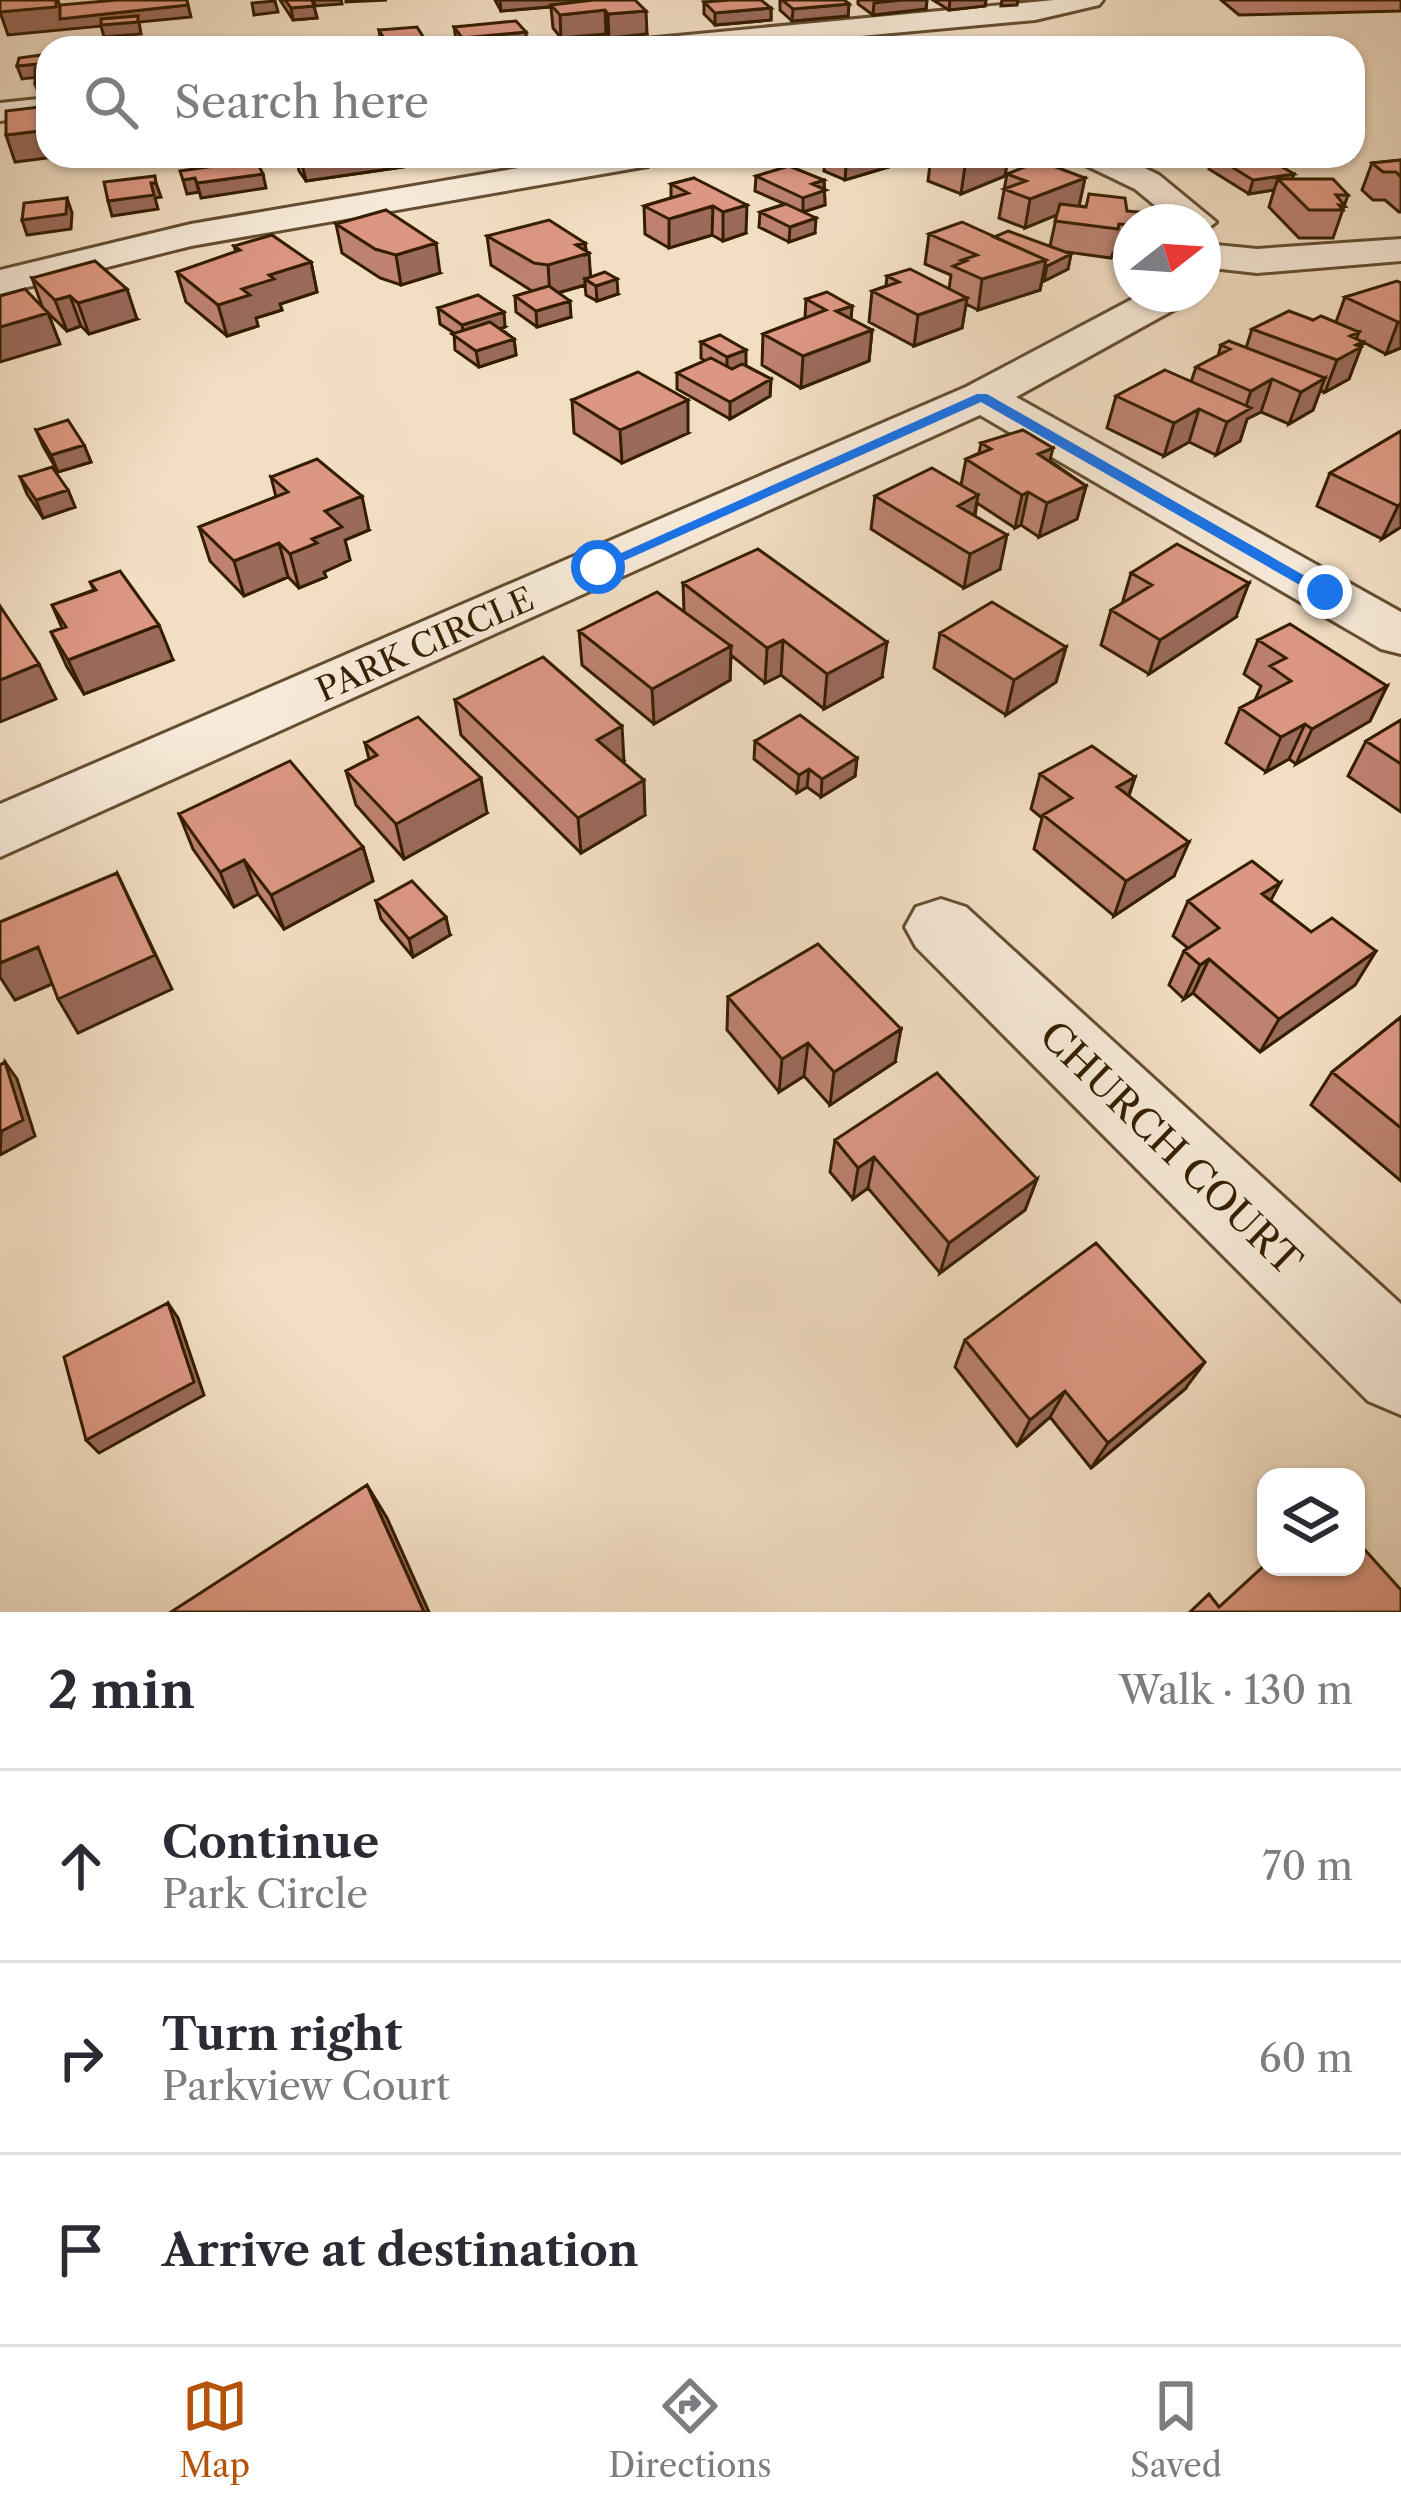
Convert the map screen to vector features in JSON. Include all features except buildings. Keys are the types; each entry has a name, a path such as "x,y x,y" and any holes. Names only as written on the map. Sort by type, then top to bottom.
{"street":[{"path":"754,36 1083,3"},
{"path":"0,112 36,108"},
{"path":"0,281 191,236 579,168"},
{"path":"1118,168 1148,182 1163,204"},
{"path":"1221,256 1257,261 1401,250"},
{"name":"PARK CIRCLE","path":"0,832 982,397 1113,309"},
{"path":"982,397 1401,636"},
{"name":"CHURCH COURT","path":"941,927 1401,1368"}],"route":[{"path":"598,567 982,397 1325,592"}]}
